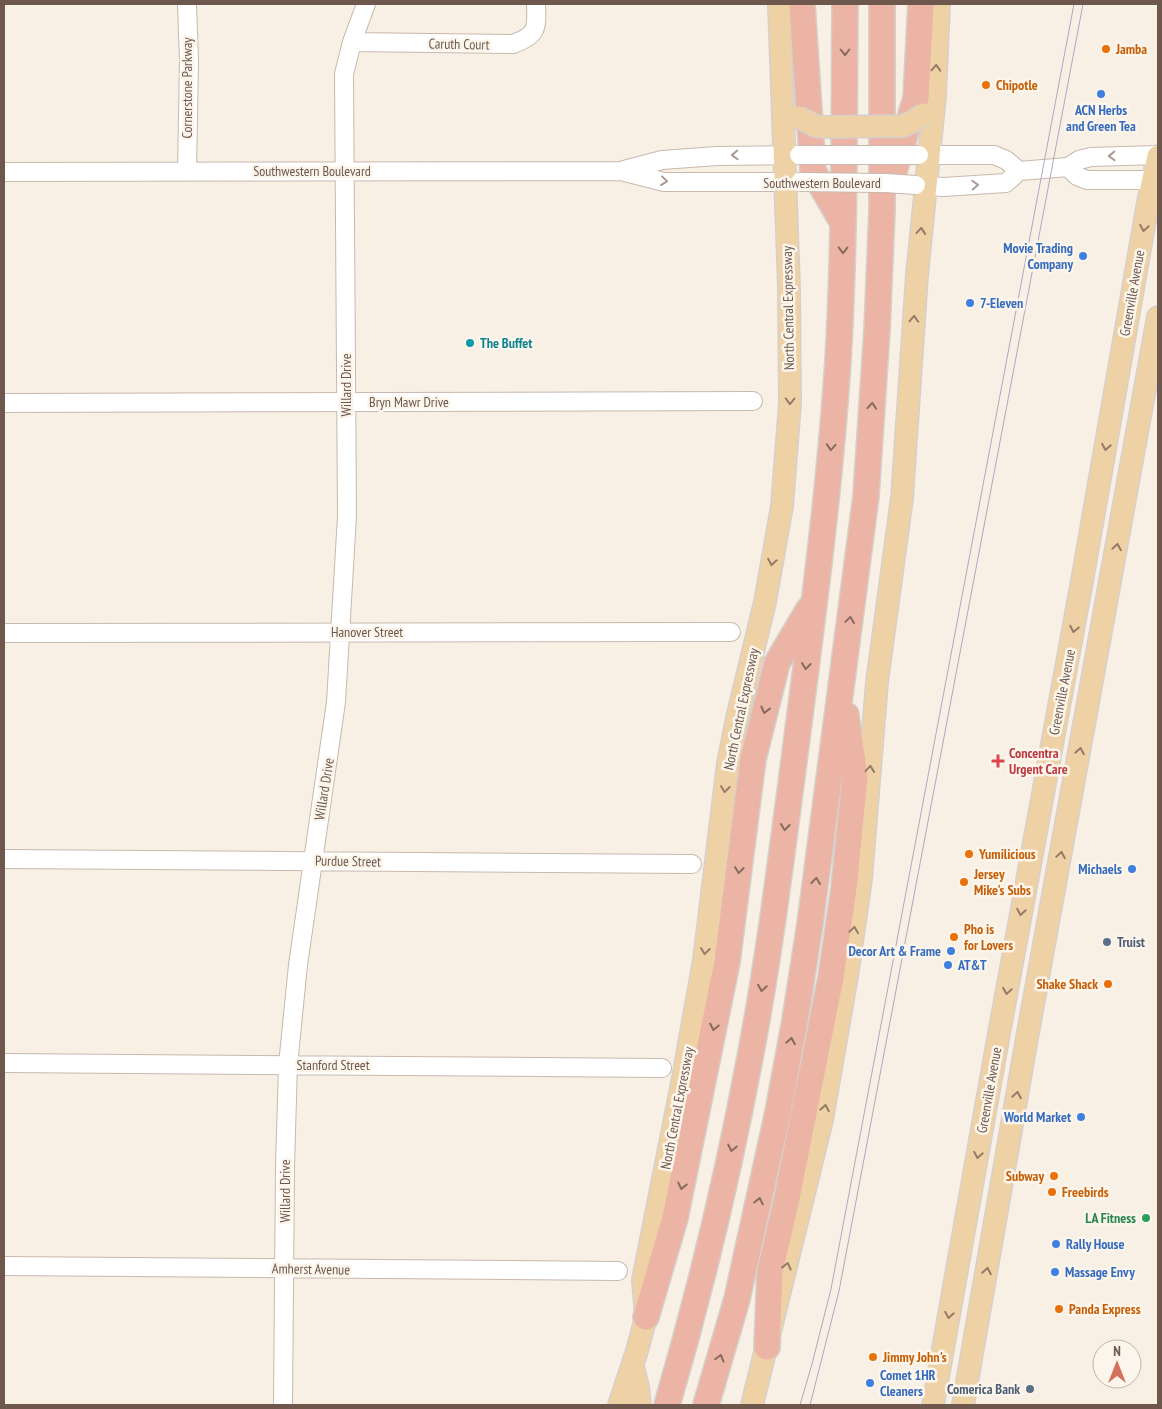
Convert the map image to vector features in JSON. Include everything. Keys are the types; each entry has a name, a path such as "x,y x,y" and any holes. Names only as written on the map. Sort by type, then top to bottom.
{"highway":[{"path":"802,4 813,171 843,224"},
{"path":"667,1405 716,1219 752,1050 774,909 815,600 828,486 840,314 843,224 845,4"},
{"path":"706,1405 736,1299 778,1112 810,924 866,496 877,330 882,210 882,4"},
{"path":"882,210 916,98 921,4"},
{"path":"646,1317 675,1218 725,971 754,759 777,663 815,600"},
{"path":"767,1347 770,1271 786,1203 829,987 844,888 855,777 841,686"}],"main road":[{"name":"North Central Expressway","path":"619,1405 637,1386 646,1317 643,1280 704,960 728,763 765,602 782,506 790,403 789,288 792,154 790,112 779,4"},
{"path":"752,1403 822,1120 847,976 858,899 877,682 902,498 921,185 938,4"},
{"path":"790,112 816,126 903,126 912,122 929,109"},
{"name":"Greenville Avenue","path":"934,1405 1114,399 1156,180 1158,155"},
{"name":"Greenville Avenue","path":"963,1405 1158,317"},
{"path":"1114,399 1143,404"},
{"path":"1082,581 1110,585"},
{"path":"1043,795 1071,799"}],"street":[{"name":"Cornerstone Parkway","path":"187,4 187,172"},
{"path":"346,171 344,74 352,42 366,4"},
{"name":"Caruth Court","path":"352,42 513,44 527,39 533,33 536,25 536,4"},
{"name":"Southwestern Boulevard","path":"621,171 662,160 792,154 994,155 1006,160 1019,171"},
{"name":"Southwestern Boulevard","path":"4,172 621,171 664,182 885,183 943,187 1006,183 1019,171 1068,167 1078,160 1091,156 1158,155"},
{"path":"1068,167 1077,176 1087,180 1156,180"},
{"name":"Willard Drive","path":"283,1405 285,1166 288,1065 298,965 336,702 347,516 346,171"},
{"name":"Bryn Mawr Drive","path":"4,403 753,401"},
{"name":"Hanover Street","path":"4,633 731,632"},
{"name":"Purdue Street","path":"4,859 692,864"},
{"name":"Stanford Street","path":"4,1063 662,1068"},
{"name":"Amherst Avenue","path":"4,1266 618,1271"}],"tram line":[{"path":"800,1405 831,1289 1074,4"},
{"path":"810,1405 839,1291 1083,4"}],"place":[{"name":"Jamba","path":"1106,49"},
{"name":"Chipotle","path":"986,85"},
{"name":"ACN Herbs and Green Tea","path":"1101,94"},
{"name":"Movie Trading Company","path":"1083,256"},
{"name":"7-Eleven","path":"970,303"},
{"name":"The Buffet","path":"470,343"},
{"name":"Concentra Urgent Care","path":"998,761"},
{"name":"Yumilicious","path":"969,854"},
{"name":"Michaels","path":"1132,869"},
{"name":"Jersey Mike's Subs","path":"964,882"},
{"name":"Pho is for Lovers","path":"954,937"},
{"name":"Truist","path":"1107,942"},
{"name":"Decor Art & Frame","path":"951,951"},
{"name":"AT&T","path":"948,965"},
{"name":"Shake Shack","path":"1108,984"},
{"name":"World Market","path":"1081,1117"},
{"name":"Subway","path":"1054,1176"},
{"name":"Freebirds","path":"1052,1192"},
{"name":"LA Fitness","path":"1146,1218"},
{"name":"Rally House","path":"1056,1244"},
{"name":"Massage Envy","path":"1055,1272"},
{"name":"Panda Express","path":"1059,1309"},
{"name":"Jimmy John's","path":"873,1357"},
{"name":"Comet 1HR Cleaners","path":"870,1383"},
{"name":"Comerica Bank","path":"1030,1389"}]}
